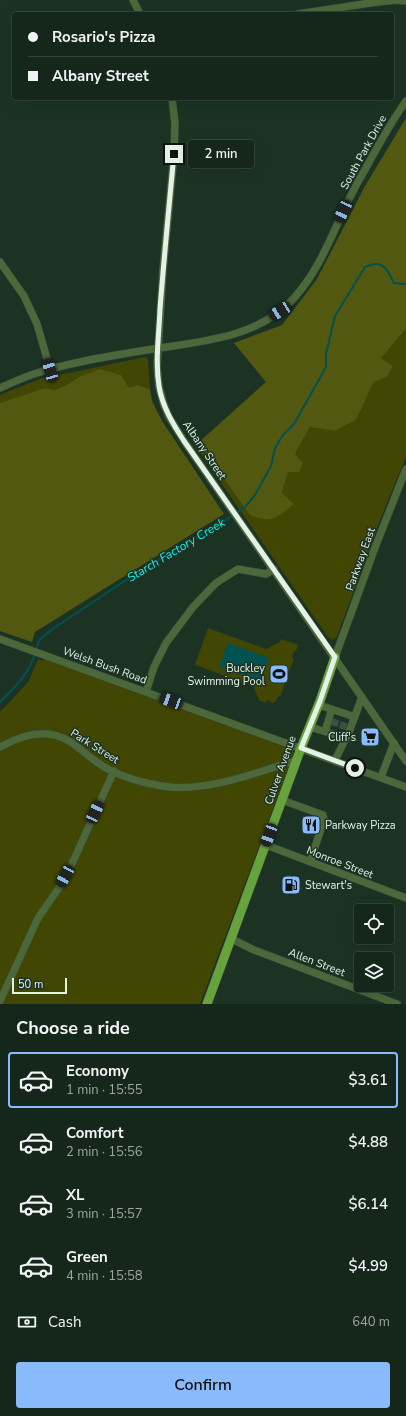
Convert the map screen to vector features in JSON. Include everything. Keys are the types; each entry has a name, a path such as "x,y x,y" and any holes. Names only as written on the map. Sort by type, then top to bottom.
{"main road":[{"name":"Culver Avenue","path":"206,1004 301,748 319,705 335,657"}],"street":[{"path":"133,0 139,12"},
{"path":"311,12 376,2 396,0 406,1"},
{"name":"Albany Street","path":"172,100 175,124 174,154 163,270 157,366 159,387 164,404 169,416 184,441 406,761"},
{"name":"South Park Drive","path":"0,388 33,374 50,370 236,334 262,323 280,311 294,298 310,276 327,245 348,200 384,135 406,101"},
{"path":"0,262 24,296 37,324 50,370"},
{"name":"Parkway East","path":"335,657 376,545 406,469"},
{"path":"146,692 154,667 166,643 193,607 216,583 238,569 266,574 274,569"},
{"name":"Welsh Bush Road","path":"0,639 406,787"},
{"path":"310,727 336,732 355,717 362,697"},
{"path":"319,705 340,715 355,717"},
{"path":"335,760 336,732 340,715"},
{"name":"Park Street","path":"0,747 13,739 28,735 43,733 56,735 68,741 102,765 114,771 125,776 170,787 189,787 220,783 297,760"},
{"path":"381,777 394,743"},
{"path":"0,1000 38,918 70,868 114,771"},
{"path":"282,800 323,815 324,817 310,862"},
{"name":"Monroe Street","path":"266,845 406,898"},
{"name":"Allen Street","path":"230,938 254,950 397,1004"}],"green space":[{"path":"406,118 406,329 381,358 393,366 387,377 374,382 356,420 335,431 310,427 295,454 303,463 299,472 288,472 282,493 294,504 273,518 263,519 249,514 198,443 266,382 234,343 282,325 317,279 365,186"},
{"path":"406,329 406,457 384,510 337,636 333,640 328,637 194,444 198,443 249,514 282,493 288,472 299,472 302,463 295,454 310,427 335,431 356,420 374,382 387,377 393,366 381,358"},
{"path":"145,357 148,359 150,389 137,385 129,388 77,378 65,386 54,390 45,388 0,403 0,395 40,379"},
{"path":"100,369 121,375 129,388 137,385 150,389 152,401 162,421 224,514 35,632 32,642 0,631 0,403 45,388 54,390 65,386 77,378"},
{"path":"208,628 266,649 280,642 281,639 298,645 296,651 294,651 292,657 294,658 280,697 278,696 276,701 273,703 267,700 266,703 259,700 253,686 195,665"},
{"path":"38,659 43,661 44,659 293,750 293,755 200,1004 0,1004 0,711 29,681"}],"water":[{"path":"228,643 269,658 261,681 219,667"}],"waterway":[{"name":"Starch Factory Creek","path":"36,650 40,639 54,628 126,580 245,507 255,495 271,466 275,448 283,435 294,424 326,367 326,354 335,316 365,267 376,264 383,266 389,273 394,283 406,284"},
{"name":"Starch Factory Creek","path":"0,702 16,686 25,674 35,654"}],"tunnel":[{"path":"334,726 337,717"},
{"path":"342,729 345,720"}],"place":[{"name":"Buckley Swimming Pool","path":"279,674"},
{"name":"Cliff's","path":"370,737"},
{"name":"Parkway Pizza","path":"311,825"},
{"name":"Stewart's","path":"291,885"}],"route":[{"path":"174,154 163,270 157,366 159,387 164,404 169,416 184,441 335,657 320,701 301,748 355,768"}]}
